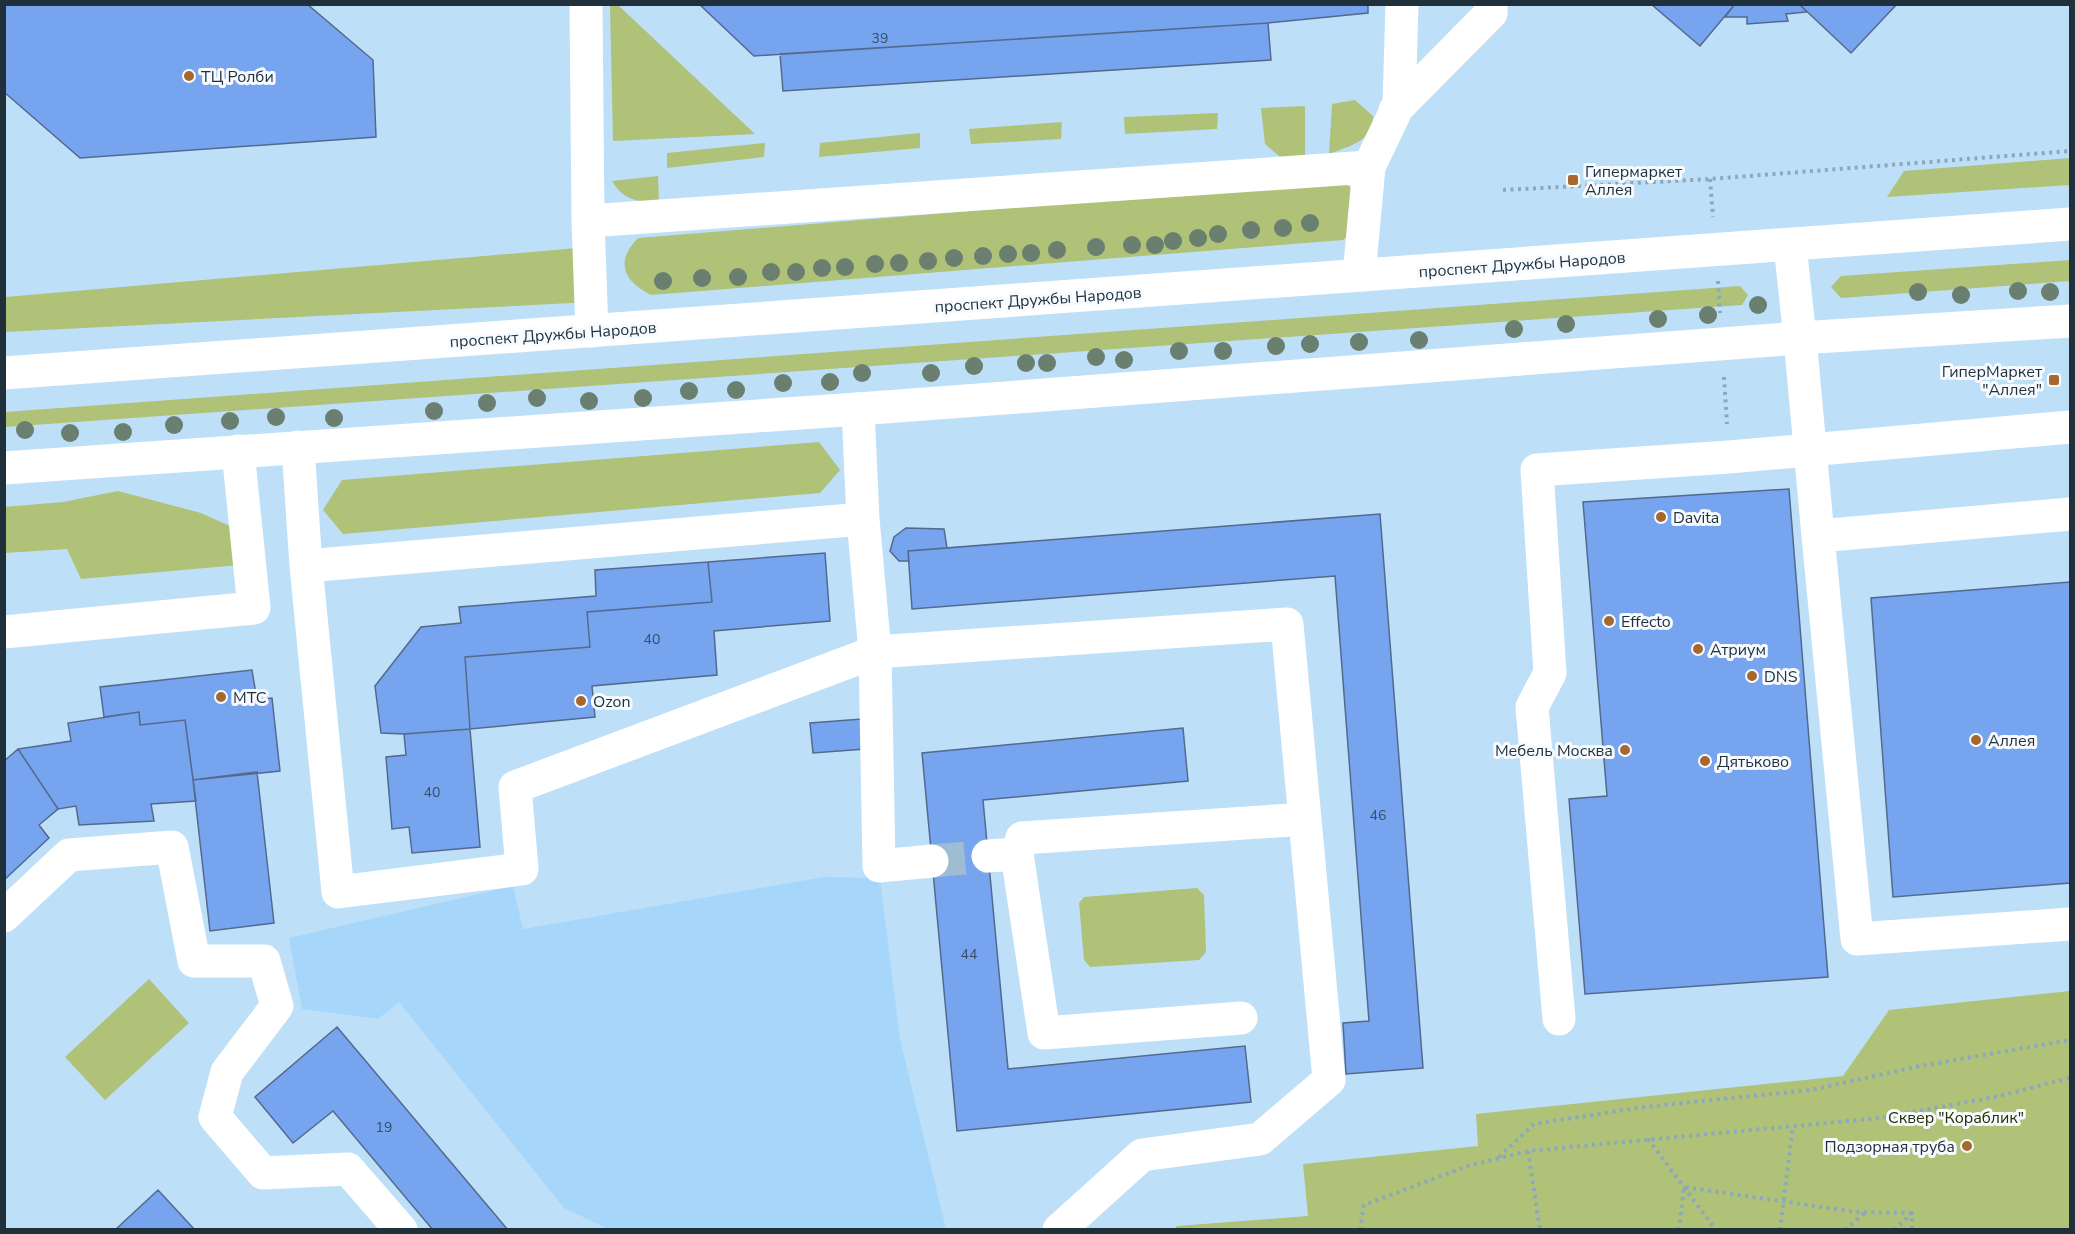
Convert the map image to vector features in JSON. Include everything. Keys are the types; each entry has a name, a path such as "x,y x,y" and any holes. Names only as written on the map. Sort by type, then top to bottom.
{"main road":[{"path":"586,4 588,221 592,331"},
{"path":"1359,275 1369,166 1399,104 1402,4"},
{"path":"1395,110 1491,13 1491,4"},
{"path":"588,221 1369,166"},
{"name":"проспект Дружбы Народов","path":"4,373 2070,224"},
{"path":"1790,245 1857,939 2070,924"},
{"path":"4,468 858,409 1800,338 2070,321"},
{"path":"858,409 863,519 875,652 879,866 932,861"},
{"path":"1559,1019 1532,707 1550,672 1538,470 2070,427"},
{"path":"298,447 306,566 338,892 522,869 514,787 875,652 1287,624 1329,1080 1260,1140 1142,1155 1059,1230"},
{"path":"4,632 254,608 238,451"},
{"path":"1818,536 2070,514"},
{"path":"306,566 863,519"},
{"path":"1241,1018 1044,1032 1002,855 1023,838 1305,819"},
{"path":"4,916 69,855 172,847 194,961 264,961 278,1006 226,1072 215,1117 263,1173 348,1169 401,1230"}],"path":[{"path":"1503,190 1710,179 2070,151"},
{"path":"1499,1158 1534,1124 1644,1107 1810,1090 1915,1067 2070,1040"},
{"path":"1360,1230 1364,1205 1446,1173 1528,1151 1880,1118 1995,1097 2070,1078"},
{"path":"1780,1230 1793,1126"},
{"path":"1648,1139 1716,1230"},
{"path":"1528,1151 1540,1230"},
{"path":"1684,1187 1867,1212 1912,1213"},
{"path":"1679,1230 1684,1187"},
{"path":"1845,1230 1867,1212"},
{"path":"1894,1230 1912,1213"},
{"path":"1912,1213 1912,1230"}],"shaded area":[{"path":"824,877 880,878 900,1039 946,1229 608,1229 564,1208 399,1002 378,1019 302,1009 289,938 513,886 523,929"}],"green space":[{"path":"610,5 618,5 755,134 613,141"},
{"path":"1355,100 1373,116 1369,132 1358,142 1329,154 1332,104"},
{"path":"1305,106 1305,160 1280,157 1265,144 1261,108"},
{"path":"1218,113 1217,129 1125,134 1124,117"},
{"path":"1062,122 1061,139 971,144 969,129"},
{"path":"920,133 920,148 819,157 820,143"},
{"path":"765,143 764,157 667,168 667,153"},
{"path":"2070,158 2070,185 1887,197 1904,171"},
{"path":"658,176 659,203 632,199 621,193 612,181"},
{"path":"1340,181 1358,192 1356,229 1343,240 651,295 634,283 625,270 626,255 638,238"},
{"path":"589,247 591,302 5,332 5,297"},
{"path":"2070,260 2070,281 1841,298 1831,287 1841,276"},
{"path":"1740,286 1748,295 1742,305 5,427 5,412"},
{"path":"819,442 840,470 820,493 343,534 323,510 342,480"},
{"path":"118,491 201,513 232,527 239,565 81,579 67,549 5,553 4,507 63,502"},
{"path":"1197,888 1204,895 1206,952 1199,960 1090,967 1084,960 1079,903 1084,897"},
{"path":"149,979 189,1023 105,1100 65,1057"},
{"name":"Сквер \"Кораблик\"","path":"2070,991 2070,1229 1174,1229 1177,1226 1308,1216 1303,1164 1478,1146 1476,1114 1843,1076 1889,1010"}],"building":[{"name":"ТЦ Ролби","path":"4,4 307,4 373,60 376,137 80,158 4,92"},
{"path":"699,4 1368,4 1368,13 1268,23 754,56"},
{"path":"1651,4 1735,4 1700,46"},
{"path":"1735,4 1799,4 1807,12 1786,14 1788,21 1747,24 1747,17 1725,17"},
{"path":"1799,4 1897,4 1851,53"},
{"path":"1268,23 1271,60 783,91 780,54"},
{"name":"Атриум","path":"1789,489 1828,977 1585,994 1569,799 1607,796 1583,502"},
{"path":"1380,514 1423,1068 1346,1074 1343,1023 1369,1021 1335,576 912,609 908,551"},
{"path":"906,528 944,529 947,548 908,551 909,561 899,561 890,551 894,537"},
{"path":"825,553 830,621 714,631 717,675 592,686 595,717 470,729 465,657 590,647 587,612 712,602 708,562"},
{"path":"708,562 712,602 587,612 590,647 465,657 470,729 404,734 381,733 375,686 421,627 461,623 459,607 596,596 595,570"},
{"name":"Аллея","path":"2070,582 2070,883 1893,897 1871,598"},
{"path":"252,670 257,700 272,698 280,771 193,780 185,720 140,725 139,712 104,717 100,687"},
{"path":"139,712 140,725 185,720 196,801 151,804 154,821 79,825 76,806 58,809 18,749 71,741 68,723"},
{"path":"862,719 865,749 813,753 810,723"},
{"path":"1183,728 1188,781 983,800 1008,1069 1245,1046 1251,1102 957,1131 922,753"},
{"path":"470,729 480,847 412,853 409,827 392,829 386,757 406,755 404,734"},
{"path":"18,749 58,809 39,825 49,838 4,880 4,761"},
{"path":"257,772 274,923 210,931 193,780"},
{"path":"337,1027 508,1230 433,1230 333,1111 293,1143 255,1097"},
{"path":"158,1190 195,1230 115,1230"}],"tunnel":[{"path":"932,861 988,856"}],"place":[{"name":"ТЦ Ролби","path":"189,76"},
{"name":"Гипермаркет Аллея","path":"1573,180"},
{"name":"ГиперМаркет \"Аллея\"","path":"2054,380"},
{"name":"Davita","path":"1661,517"},
{"name":"Effecto","path":"1609,621"},
{"name":"Атриум","path":"1698,649"},
{"name":"DNS","path":"1752,676"},
{"name":"МТС","path":"221,697"},
{"name":"Ozon","path":"581,701"},
{"name":"Аллея","path":"1976,740"},
{"name":"Мебель Москва","path":"1625,750"},
{"name":"Дятьково","path":"1705,761"},
{"name":"Подзорная труба","path":"1967,1146"}]}
